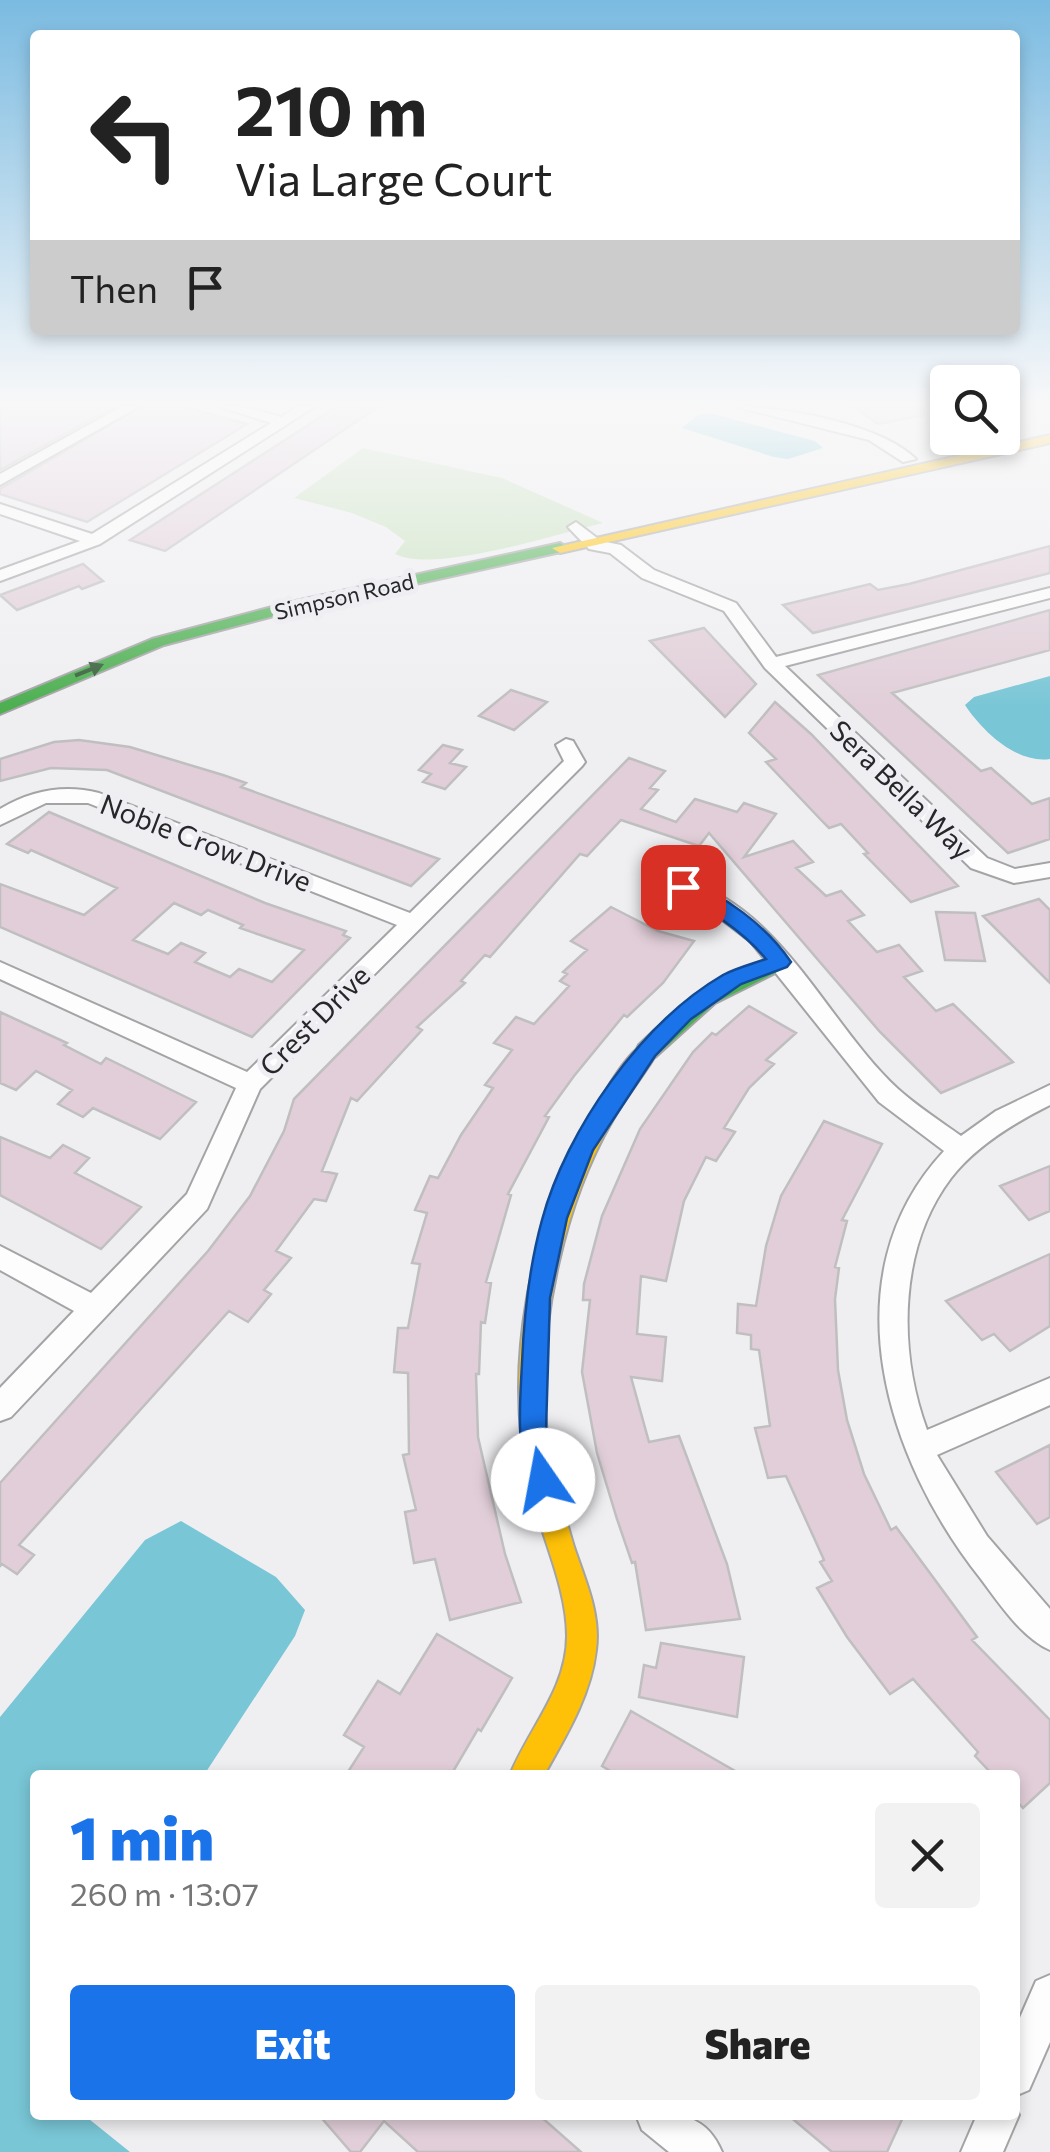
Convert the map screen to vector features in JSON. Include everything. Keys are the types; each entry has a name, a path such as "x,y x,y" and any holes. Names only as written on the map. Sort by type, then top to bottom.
{"main road":[{"name":"Simpson Road","path":"0,709 158,642 710,507"},
{"name":"Simpson Road","path":"0,685 109,640 230,602 729,507"},
{"path":"529,1770 577,1682 583,1653 583,1630 532,1430 538,1298 554,1218 582,1147 647,1050 683,1014 733,978 780,962"}],"street":[{"path":"0,576 73,551 146,507"},
{"path":"0,510 94,540"},
{"name":"Sera Bella Way","path":"587,537 593,554 621,577 741,623 772,664 978,863 1014,876 1050,870"},
{"path":"772,664 1050,593"},
{"name":"Crest Drive","path":"0,1408 197,1201 250,1084 575,762 566,746"},
{"name":"Noble Crow Drive","path":"0,819 46,795 68,792 92,796 412,922"},
{"path":"683,887 748,928 888,1096 962,1151"},
{"path":"0,970 250,1084"},
{"path":"1050,1094 978,1136 941,1172 914,1216 896,1264 893,1330 902,1402 936,1488 1005,1586 1050,1633"},
{"path":"0,1257 93,1308"},
{"path":"920,1448 1050,1391"},
{"path":"1020,2064 1050,1995"},
{"path":"664,2120 702,2152"},
{"path":"982,2152 996,2120"}],"green space":[{"path":"330,507 568,507 603,523 466,556 413,559 395,554 405,541 386,527"}],"water":[{"path":"1050,676 1050,759 1013,751 981,726 965,705 974,697"},
{"path":"181,1521 276,1577 305,1610 295,1636 207,1770 30,1770 30,2120 90,2120 130,2152 0,2152 0,1717 145,1540"}],"building":[{"path":"42,507 111,507 87,522"},
{"path":"180,507 229,507 165,551 130,540"},
{"path":"1050,546 1050,573 813,633 783,605 870,584 878,590 909,584"},
{"path":"83,564 103,581 17,610 0,595"},
{"path":"1050,610 1050,650 892,693 981,771 991,768 1032,804 1050,798 1050,839 1008,853 818,675"},
{"path":"704,628 756,684 725,717 650,641"},
{"path":"511,690 547,702 514,730 479,716"},
{"path":"775,702 958,886 911,902 841,824 829,828 823,822 766,762 776,759 749,733"},
{"path":"79,740 130,747 223,775 246,783 241,787 439,859 411,886 107,770 51,768 0,781 0,759 54,742"},
{"path":"443,745 462,750 450,763 466,767 445,789 423,782 431,774 419,770"},
{"path":"629,758 665,771 650,788 658,790 641,809 676,822 695,799 737,812 744,803 776,814 744,857 793,841 813,862 796,868 826,896 841,891 864,915 848,921 877,952 899,945 922,971 904,977 936,1011 953,1004 1013,1062 941,1093 880,1032 709,833 699,846 621,820 587,856 580,854 490,957 485,955 461,981 465,983 417,1027 422,1030 357,1101 351,1098 322,1171 337,1174 326,1201 314,1199 276,1251 291,1258 264,1290 271,1294 248,1322 229,1311 19,1545 34,1555 17,1574 0,1566 0,1483 208,1251 250,1196 284,1131 294,1099"},
{"path":"49,812 265,903 346,931 343,935 350,938 252,1037 0,927 0,884 84,915 117,888 31,850 28,853 7,844","holes":["174,903 201,915 208,910 243,925 240,928 304,950 272,982 239,969 230,977 195,962 205,953 181,943 168,954 133,940"]},
{"path":"1039,899 1050,910 1050,983 983,916"},
{"path":"611,907 658,931 694,941 663,983 627,1017 624,1015 574,1076 545,1116 549,1117 508,1194 511,1195 486,1282 491,1283 485,1323 481,1322 476,1374 478,1437 505,1554 521,1602 450,1620 435,1559 414,1563 405,1512 416,1510 403,1455 409,1454 408,1373 394,1372 398,1328 408,1328 420,1264 412,1263 427,1213 415,1210 430,1176 438,1178 493,1088 485,1085 512,1050 494,1043 516,1017 534,1024 569,986 560,981 567,974 563,972 587,950 571,941"},
{"path":"936,912 975,913 985,961 945,960"},
{"path":"749,1006 796,1033 766,1060 774,1064 749,1088 724,1128 735,1132 716,1161 706,1157 684,1201 666,1281 641,1276 637,1334 666,1337 662,1381 631,1377 649,1442 679,1436 727,1564 740,1619 646,1630 635,1562 632,1563 597,1453 582,1372 590,1300 583,1300 584,1284 602,1216 640,1129 693,1052"},
{"path":"0,1012 67,1043 64,1045 101,1064 106,1058 196,1102 160,1139 93,1108 83,1117 58,1104 72,1090 36,1071 16,1090 0,1083"},
{"path":"824,1121 882,1144 842,1220 847,1221 835,1267 839,1268 835,1299 838,1370 847,1420 864,1474 891,1530 896,1527 977,1637 972,1640 1050,1720 1050,1783 1023,1808 1020,1770 988,1770 975,1756 978,1752 913,1679 890,1694 847,1637 817,1588 832,1581 820,1562 824,1560 786,1476 768,1478 755,1428 770,1426 759,1350 751,1349 751,1335 737,1333 738,1304 756,1306 766,1246 781,1196"},
{"path":"0,1137 50,1158 63,1145 89,1158 75,1173 141,1207 101,1249 0,1195"},
{"path":"1050,1166 1050,1211 1029,1220 1000,1186"},
{"path":"1050,1254 1050,1326 1010,1351 994,1334 982,1340 946,1301"},
{"path":"1050,1445 1050,1517 1037,1524 996,1472"},
{"path":"437,1634 512,1678 454,1770 349,1770 364,1747 344,1735 378,1681 400,1694"},
{"path":"661,1643 744,1657 737,1717 639,1697 644,1665 656,1668"},
{"path":"631,1711 733,1770 609,1770 602,1766"},
{"path":"323,2120 545,2120 581,2152 418,2152 384,2121 360,2152 351,2152"},
{"path":"794,2120 902,2120 887,2152 832,2152"}],"traffic: fast":[{"path":"0,709 158,642 287,608 560,548"},
{"path":"647,1051 708,998 741,978 780,962"}],"traffic: slow":[{"path":"560,548 742,507"},
{"path":"529,1770 567,1699 578,1667 582,1637 576,1598 544,1488 533,1428 532,1382 541,1296 558,1221 584,1151 647,1051"}],"route":[{"path":"543,1480 532,1430 538,1298 554,1218 582,1147 647,1050 683,1014 733,978 780,962 759,936 725,910 683,887"}]}
